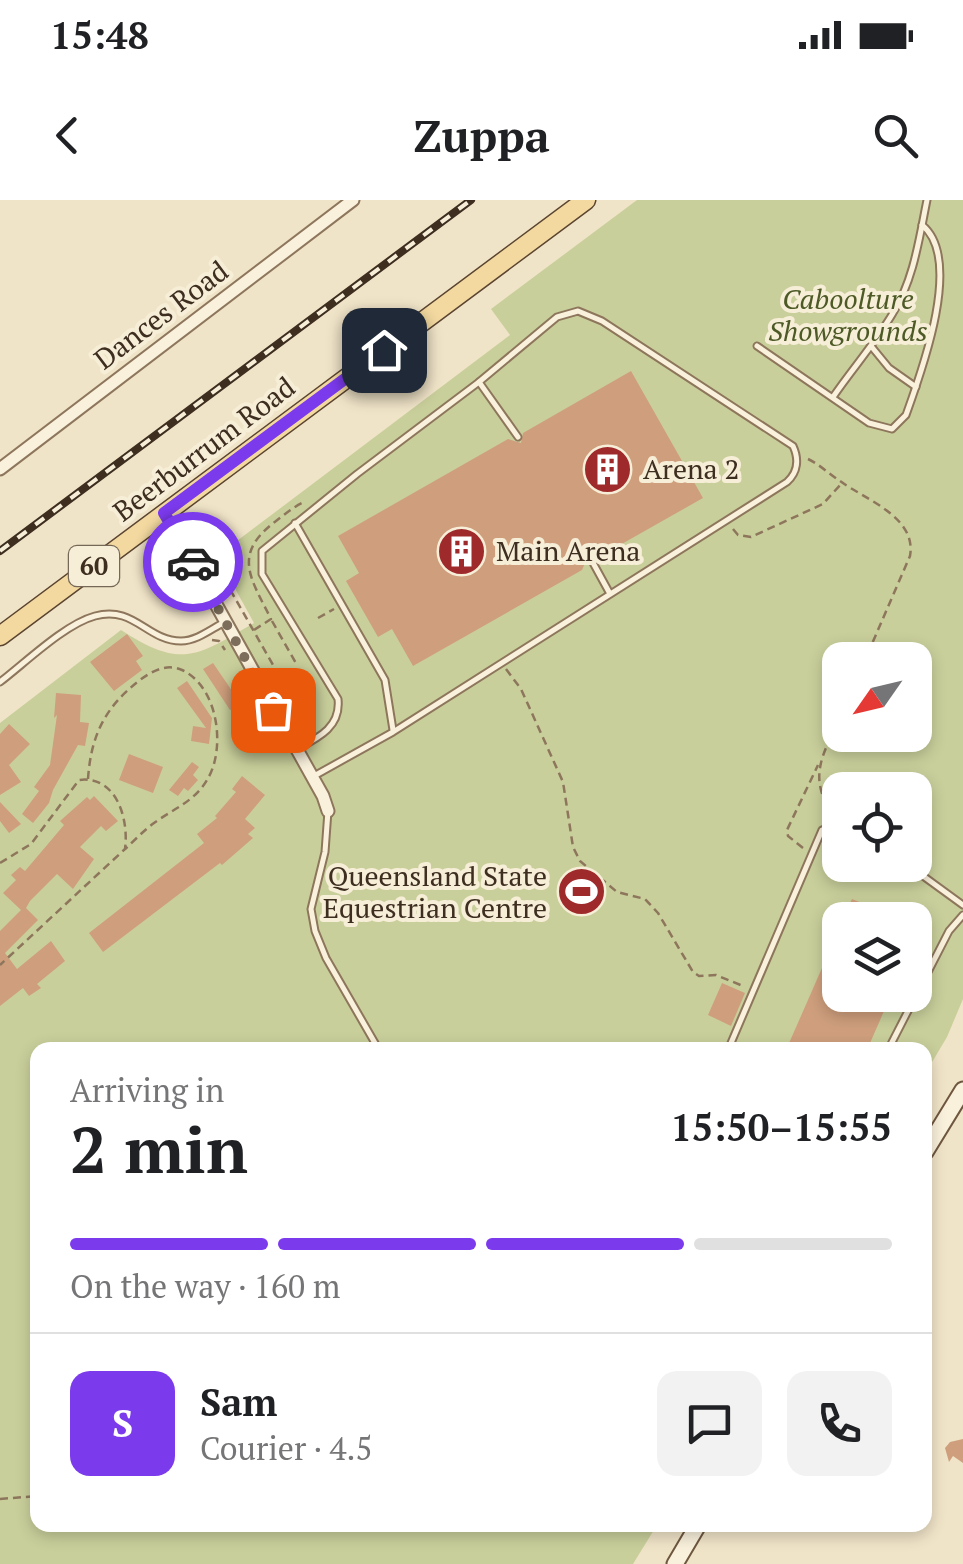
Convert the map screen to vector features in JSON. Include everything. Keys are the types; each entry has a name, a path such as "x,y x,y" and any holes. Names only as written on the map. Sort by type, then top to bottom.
{"main road":[{"name":"Beerburrum Road","path":"0,636 586,200"},
{"path":"932,1141 963,1090"},
{"path":"675,1564 694,1532"}],"street":[{"name":"Dances Road","path":"0,469 353,200"},
{"path":"164,513 328,812"}],"lane":[{"path":"832,398 893,313 903,292 928,200"},
{"path":"922,226 934,233 946,250"},
{"path":"757,346 869,423 892,429 906,415 946,305"},
{"path":"296,749 321,737 333,725 339,711 332,688 317,670 262,574 262,552 557,318 578,312 602,321 793,446 797,461 794,476 787,482 393,732 312,778"},
{"path":"870,345 889,368 916,388"},
{"path":"479,382 518,436"},
{"path":"295,523 385,680 393,732"},
{"path":"592,561 609,592"},
{"path":"0,682 96,615 122,615 164,638 181,641 226,622"},
{"path":"328,812 326,852 311,909 315,931 375,1042"},
{"path":"731,1042 822,830"},
{"path":"931,882 963,906"},
{"path":"892,1042 949,931 963,915"}],"path":[{"path":"797,461 810,459 880,505 899,522 912,544 873,642"},
{"path":"728,520 738,535 751,538 823,504 842,483"},
{"path":"211,556 285,686"},
{"path":"271,619 297,665"},
{"path":"502,663 521,690 563,782 573,847 580,861 617,892 645,899 658,913 693,972 699,976 716,975 754,990"},
{"path":"0,965 153,824 196,796 210,777 218,729 201,688 184,671 168,668 152,671 116,698 96,741 88,779"},
{"path":"812,853 794,843 787,830 824,752"},
{"path":"821,760 818,778 822,796"},
{"path":"0,862 31,844 72,786 88,779 102,782 114,794 125,823 125,849"},
{"path":"0,1499 30,1497"}],"green space":[{"name":"Queensland State Equestrian Centre","path":"637,200 963,200 963,999 932,1062 932,1042 30,1042 30,1532 653,1532 633,1564 0,1564 0,723 121,630 159,650 188,654 217,644 254,623 217,556 510,335 491,309"}],"building":[{"name":"Main Arena","path":"631,371 703,498 597,558 588,556 582,570 413,666 392,629 378,637 346,581 359,573 338,536 508,439 521,443 523,433"},
{"path":"127,634 143,656 136,661 142,670 114,691 90,662"},
{"path":"213,663 241,704 230,710 203,669"},
{"path":"187,681 212,718 209,744 191,741 193,726 206,728 177,688"},
{"path":"56,693 81,695 80,722 89,723 85,746 78,745 49,803 33,823 22,814 39,791 34,787 50,765"},
{"path":"9,724 30,744 9,765 21,782 0,795 0,734"},
{"path":"129,754 163,767 153,793 119,780"},
{"path":"192,762 199,767 193,775 198,780 178,796 169,790"},
{"path":"242,776 265,795 245,819 255,828 248,834 253,838 103,952 89,933 204,843 197,834 217,818 236,792 232,789"},
{"path":"94,796 118,821 106,831 101,826 80,847 94,859 73,889 57,874 30,901 26,908 38,920 5,953 17,969 51,941 65,961 37,984 41,988 29,996 23,988 0,1006 0,931 21,910 3,893 16,880 11,875 20,867 25,871 64,825 60,821 87,797 90,800"},
{"path":"0,802 21,824 9,833 0,821"},
{"path":"822,968 822,1012 884,1012 870,1042 790,1042"},
{"path":"722,983 745,993 731,1026 708,1015"},
{"path":"963,1439 963,1463 953,1456 949,1462 945,1448 950,1442"}],"railway":[{"path":"0,551 471,200"}],"way so far":[{"path":"193,562 273,710"}],"place":[{"name":"Arena 2","path":"608,469"},
{"name":"Main Arena","path":"461,551"},
{"name":"Queensland State Equestrian Centre","path":"582,892"}],"route":[{"path":"193,562 164,513 384,350"}],"park label":[{"name":"Caboolture Showgrounds","path":"848,315"}]}
